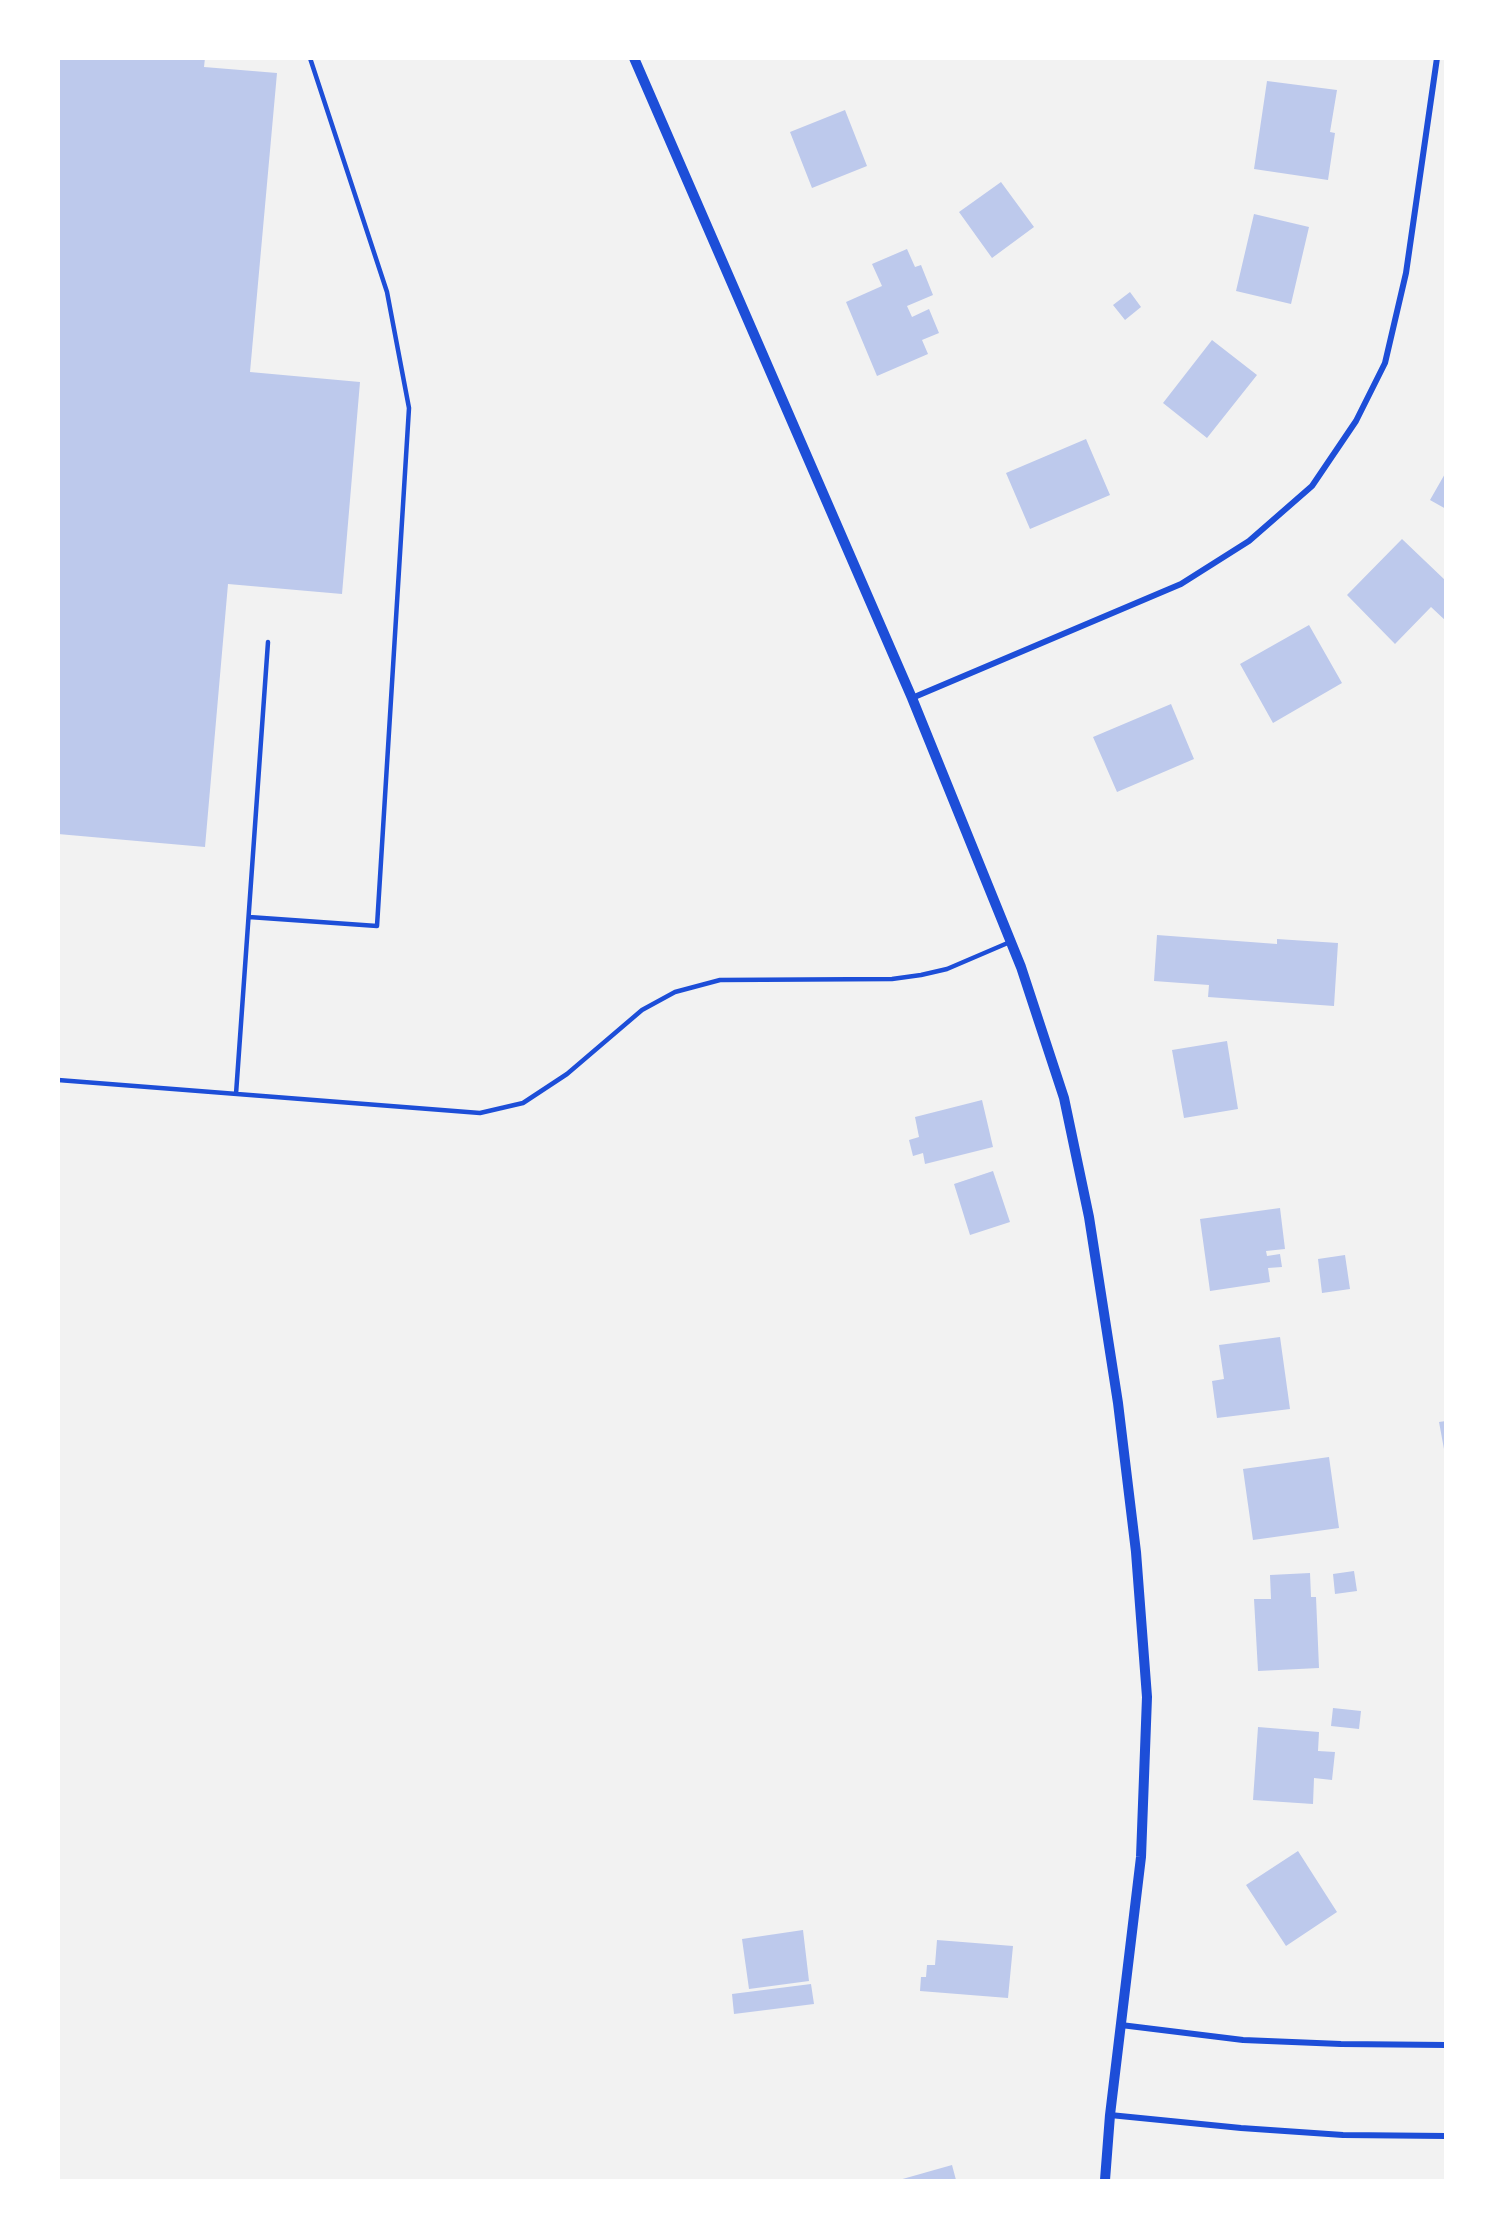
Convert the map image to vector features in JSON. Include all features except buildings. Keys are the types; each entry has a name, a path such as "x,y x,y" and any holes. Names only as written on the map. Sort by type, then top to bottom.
{"street":[{"path":"634,58 912,698 1021,967 1064,1098 1089,1217 1118,1403 1136,1552 1147,1697 1140,1857 1104,2181"},
{"path":"912,698 1181,585 1249,541 1312,486 1356,421 1385,363 1406,273 1437,58"},
{"path":"1121,2025 1243,2040 1446,2045"},
{"path":"1110,2115 1343,2135 1446,2136"}],"lane":[{"path":"249,917 377,926 410,408 387,292 310,58"},
{"path":"236,1094 268,642"},
{"path":"58,1080 480,1113 523,1103 567,1074 642,1010 675,992 720,981 892,979 921,975 947,969 1010,942"}]}
